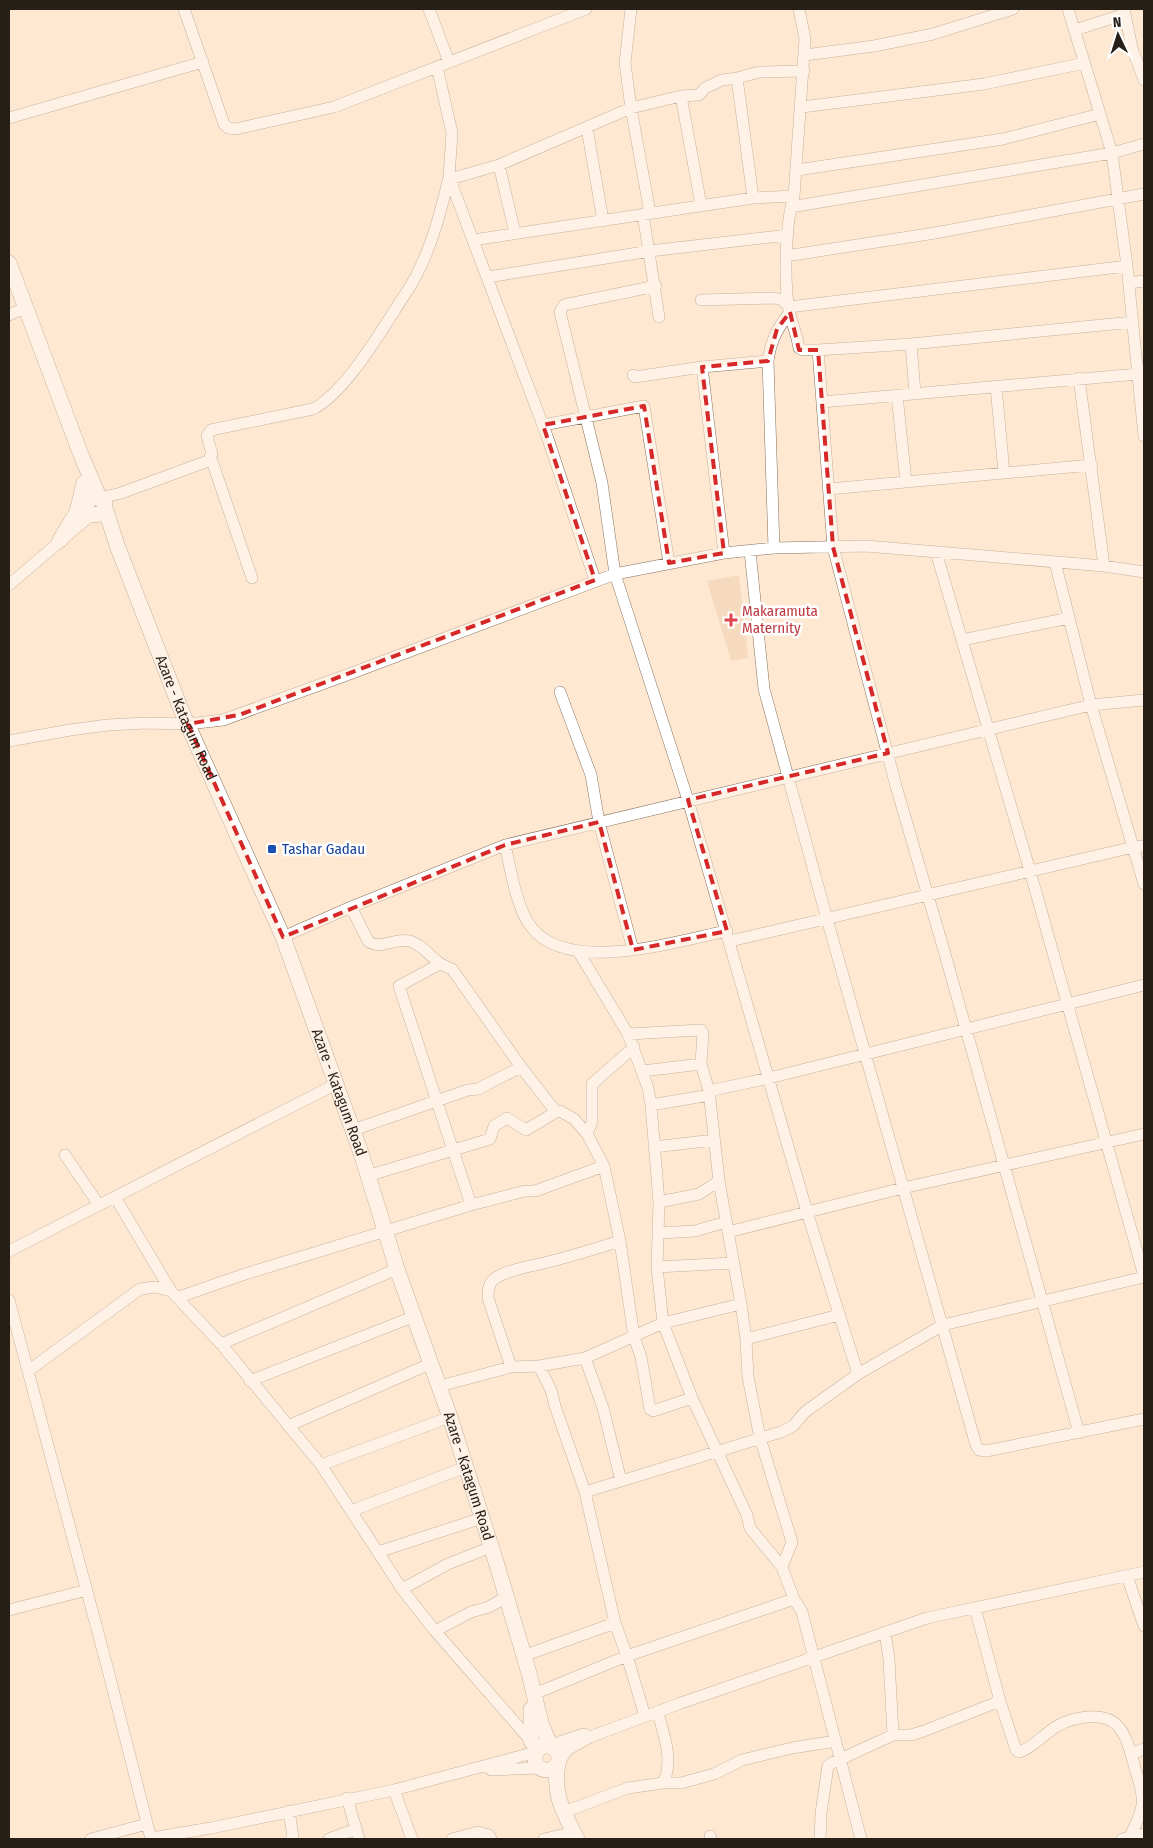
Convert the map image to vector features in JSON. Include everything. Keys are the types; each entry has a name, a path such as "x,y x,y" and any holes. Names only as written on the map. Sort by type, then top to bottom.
{"main road":[{"name":"Azare - Katagum Road","path":"9,263 81,455 97,506 101,529 118,548 188,724 283,937 353,1130 397,1269 440,1386 492,1547 534,1694 547,1752"},
{"name":"Azare - Katagum Road","path":"81,455 84,483 97,506"},
{"path":"60,540 76,512 84,483"},
{"name":"Azare - Katagum Road","path":"522,1653 531,1708 547,1752 564,1812 575,1834"},
{"name":"Azare - Katagum Road","path":"547,1752 535,1761 575,1834"}],"street":[{"path":"184,9 224,124 228,128 236,129 334,107 586,9"},
{"path":"429,9 449,62"},
{"path":"631,9 625,63 659,317"},
{"path":"799,9 805,39 805,55 802,107 786,256 789,309 799,348 803,350 818,350 911,344 1133,322"},
{"path":"805,55 874,46 934,34 1013,9"},
{"path":"1068,9 1112,153 1141,372 1144,436"},
{"path":"1075,30 1125,12 1138,47 1144,80"},
{"path":"9,118 202,62"},
{"path":"802,107 984,84 1084,63"},
{"path":"252,578 211,458 212,454 207,436 212,430 313,409 324,403 347,378 378,336 417,276 437,226 450,178 452,133 437,67"},
{"path":"450,178 499,165 631,108 681,96 699,94 705,88 722,80 759,72 804,71"},
{"path":"738,78 753,198"},
{"path":"681,96 701,205"},
{"path":"796,170 1003,139 1100,114"},
{"path":"587,128 603,221"},
{"path":"473,240 753,198 792,202 1112,153 1144,144"},
{"path":"499,165 515,233"},
{"path":"450,178 543,425 595,580"},
{"path":"786,256 934,233 1144,194"},
{"path":"488,277 650,250 788,235"},
{"path":"789,309 1127,266"},
{"path":"1129,283 1144,281"},
{"path":"656,286 564,305 560,312 602,482 614,574 688,800 807,1212 858,1374"},
{"path":"701,300 774,298 783,300 789,309"},
{"path":"9,315 26,307"},
{"path":"774,548 768,361 770,346 777,329 789,309"},
{"path":"911,344 915,393"},
{"path":"818,350 833,547 888,754 1079,1433"},
{"path":"633,375 635,377 702,367 768,361"},
{"path":"702,367 724,553"},
{"path":"822,402 1141,372"},
{"path":"1079,378 1104,566"},
{"path":"996,386 1004,473"},
{"path":"897,395 906,482"},
{"path":"543,425 644,406 669,564"},
{"path":"9,585 97,506 121,493 211,458"},
{"path":"829,488 1092,465"},
{"path":"9,741 108,725 146,723 188,724 223,720 595,580 614,574 724,553 774,548 866,546 1104,566 1144,572"},
{"path":"750,551 764,689 976,1445 979,1450 986,1451 1144,1419"},
{"path":"585,1492 781,1432 793,1426 805,1412 858,1374 943,1325 1144,1277 1030,871 936,552"},
{"path":"1055,562 1091,705 1139,846 1144,884"},
{"path":"962,640 1069,618"},
{"path":"560,692 591,775 599,822 633,950"},
{"path":"283,937 505,845 1091,705 1144,700"},
{"path":"505,845 521,907 532,928 548,942 590,953 633,950 827,919 1139,846"},
{"path":"352,907 368,940 372,944 382,945 396,941 410,941 418,945 440,964 452,970 521,1068 556,1112"},
{"path":"578,951 628,1034 643,1071 651,1104 659,1202 657,1268 663,1323 692,1398 747,1515 750,1528 782,1567 794,1599 802,1612 861,1839"},
{"path":"440,964 399,986 471,1205"},
{"path":"651,1104 709,1093 1144,985"},
{"path":"628,1034 701,1030 703,1033 701,1064 709,1093 719,1181 741,1304 746,1339 748,1377 760,1438 792,1542 782,1567"},
{"path":"587,1134 592,1122 592,1084 634,1047"},
{"path":"643,1071 701,1064"},
{"path":"353,1130 468,1090 478,1089 521,1068"},
{"path":"9,1251 336,1084"},
{"path":"367,1176 490,1139 494,1126 507,1118 526,1130 560,1111 574,1119 587,1134 604,1166 620,1241 634,1337 641,1358 648,1402 652,1411 692,1398"},
{"path":"659,1233 727,1227 807,1212 1004,1164 1106,1144 1144,1134"},
{"path":"654,1147 714,1140"},
{"path":"65,1155 99,1206"},
{"path":"175,1294 471,1205 525,1190 535,1191 604,1166"},
{"path":"659,1202 699,1194 719,1181"},
{"path":"116,1197 160,1283 175,1294 220,1344 321,1465 402,1589 435,1631 547,1752"},
{"path":"510,1367 488,1298 488,1289 492,1280 537,1264 551,1262 620,1241"},
{"path":"657,1268 734,1262"},
{"path":"220,1344 397,1269"},
{"path":"28,1371 140,1289 160,1283"},
{"path":"9,1300 12,1329 28,1371 151,1839 394,1790 547,1752 567,1750 581,1742 681,1703 927,1618 1144,1572"},
{"path":"440,1386 510,1367 539,1366 585,1358 663,1323 741,1304"},
{"path":"746,1339 839,1315"},
{"path":"250,1381 415,1316"},
{"path":"585,1358 603,1408 621,1480"},
{"path":"288,1426 432,1363"},
{"path":"539,1366 551,1390 585,1492 615,1623 644,1713"},
{"path":"321,1465 450,1417"},
{"path":"351,1511 466,1467"},
{"path":"378,1552 482,1518"},
{"path":"402,1589 448,1564 492,1547"},
{"path":"1127,1576 1144,1626"},
{"path":"9,1610 87,1590"},
{"path":"435,1631 471,1612 489,1607 506,1597"},
{"path":"534,1694 627,1656 794,1599"},
{"path":"975,1608 1000,1701 1016,1750 1020,1752 1026,1749 1060,1724 1094,1716 1106,1718 1116,1724 1123,1733 1131,1754 1141,1792 1142,1806 1126,1838"},
{"path":"522,1653 615,1623"},
{"path":"885,1632 889,1659 893,1735"},
{"path":"820,1839 821,1813 828,1766 840,1758 893,1735 911,1735 924,1732 1000,1701"},
{"path":"547,1752 562,1741 644,1713 681,1703"},
{"path":"658,1713 668,1752 667,1775 663,1783"},
{"path":"564,1812 628,1788 663,1783 681,1783 714,1774 742,1760 767,1753 836,1742"},
{"path":"1131,1754 1144,1749"},
{"path":"462,1773 541,1769"},
{"path":"394,1790 412,1839"},
{"path":"329,1839 358,1834 347,1798"},
{"path":"289,1811 294,1839"},
{"path":"91,1839 147,1824"},
{"path":"193,1839 211,1828"},
{"path":"454,1839 478,1832 489,1835 490,1839"},
{"path":"544,1839 575,1834"},
{"path":"1126,1838 1144,1834"}],"highlighted area":[{"path":"790,312 799,350 818,350 833,547 888,753 688,800 727,931 633,950 599,822 505,845 283,937 188,724 239,715 595,580 543,425 644,406 669,563 724,553 702,367 768,361 777,329"}],"shaded area":[{"name":"Makaramuta Maternity","path":"739,575 748,658 731,661 707,581"}],"place":[{"name":"Makaramuta Maternity","path":"731,620"},
{"name":"Tashar Gadau","path":"272,849"}]}
